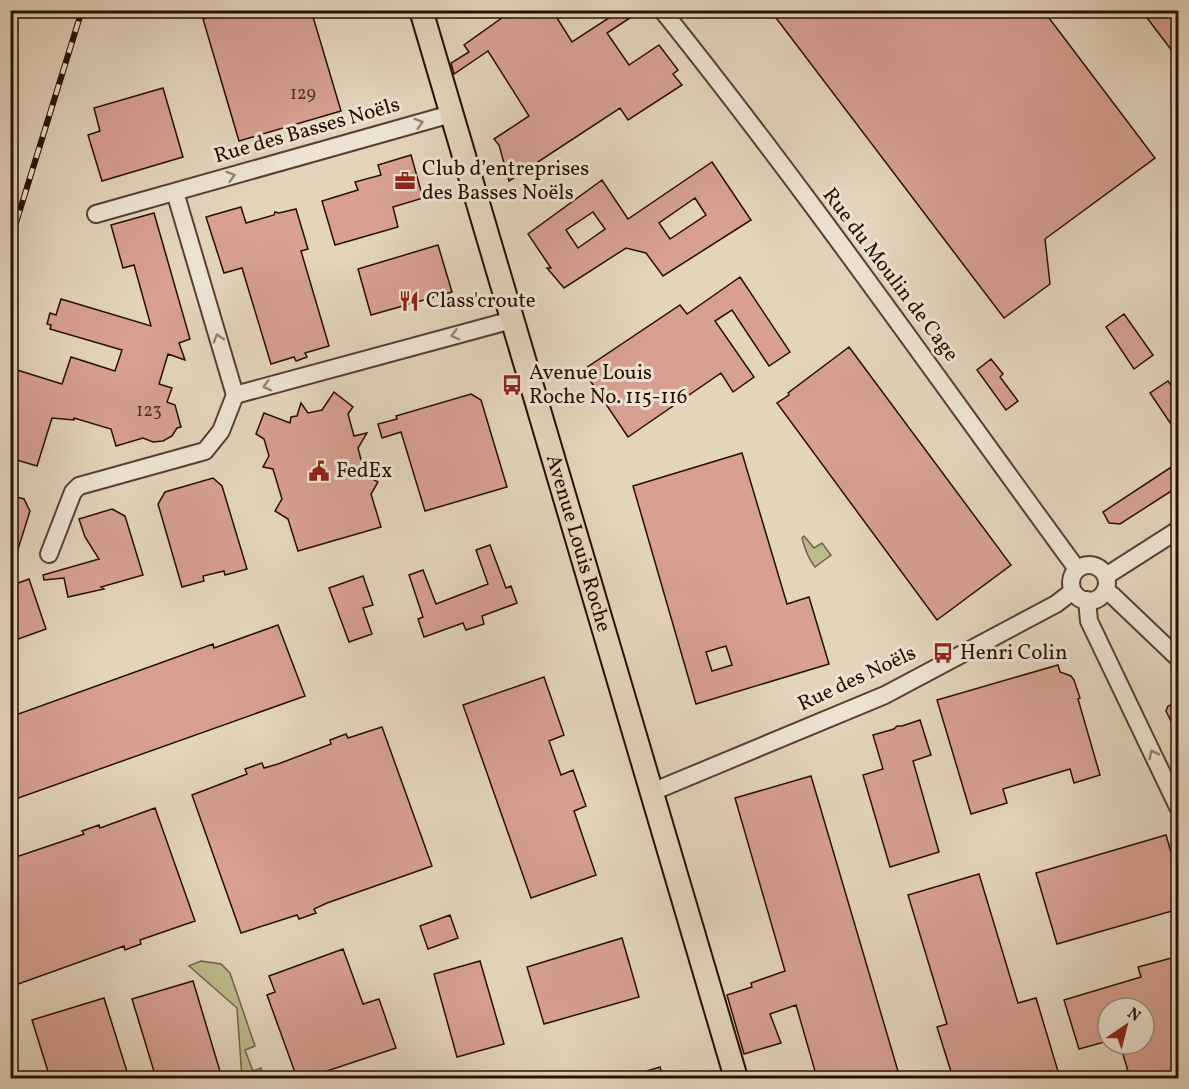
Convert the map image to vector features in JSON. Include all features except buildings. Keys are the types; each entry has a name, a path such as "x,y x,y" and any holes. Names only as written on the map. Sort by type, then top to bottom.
{"main road":[{"name":"Avenue Louis Roche","path":"421,10 736,1078"}],"street":[{"name":"Rue du Moulin de Cage","path":"662,10 988,444 1077,569"},
{"name":"Rue des Basses Noëls","path":"96,214 451,114"},
{"path":"49,554 73,492 79,486 204,451 221,431 235,394 175,192"},
{"path":"235,394 512,320"},
{"path":"1080,595 1097,599 1105,584 1179,530"},
{"path":"1179,658 1112,595 1099,567 1088,565 1077,569 1071,579 1179,807"},
{"name":"Rue des Noëls","path":"652,792 885,695 1056,604 1080,595"}],"shaded area":[{"path":"804,536 814,548 822,543 831,555 815,567 806,550 802,538"},
{"path":"201,961 221,964 230,973 255,1046 245,1050 253,1071 261,1068 262,1071 255,1074 256,1078 242,1078 237,1008 189,966"}],"railway":[{"path":"10,242 82,10"}],"place":[{"name":"Club d’entreprises des Basses Noëls","path":"405,181"},
{"name":"Class'croute","path":"409,301"},
{"name":"Avenue Louis Roche No. 115-116","path":"512,385"},
{"name":"FedEx","path":"319,471"},
{"name":"Henri Colin","path":"943,653"}]}
